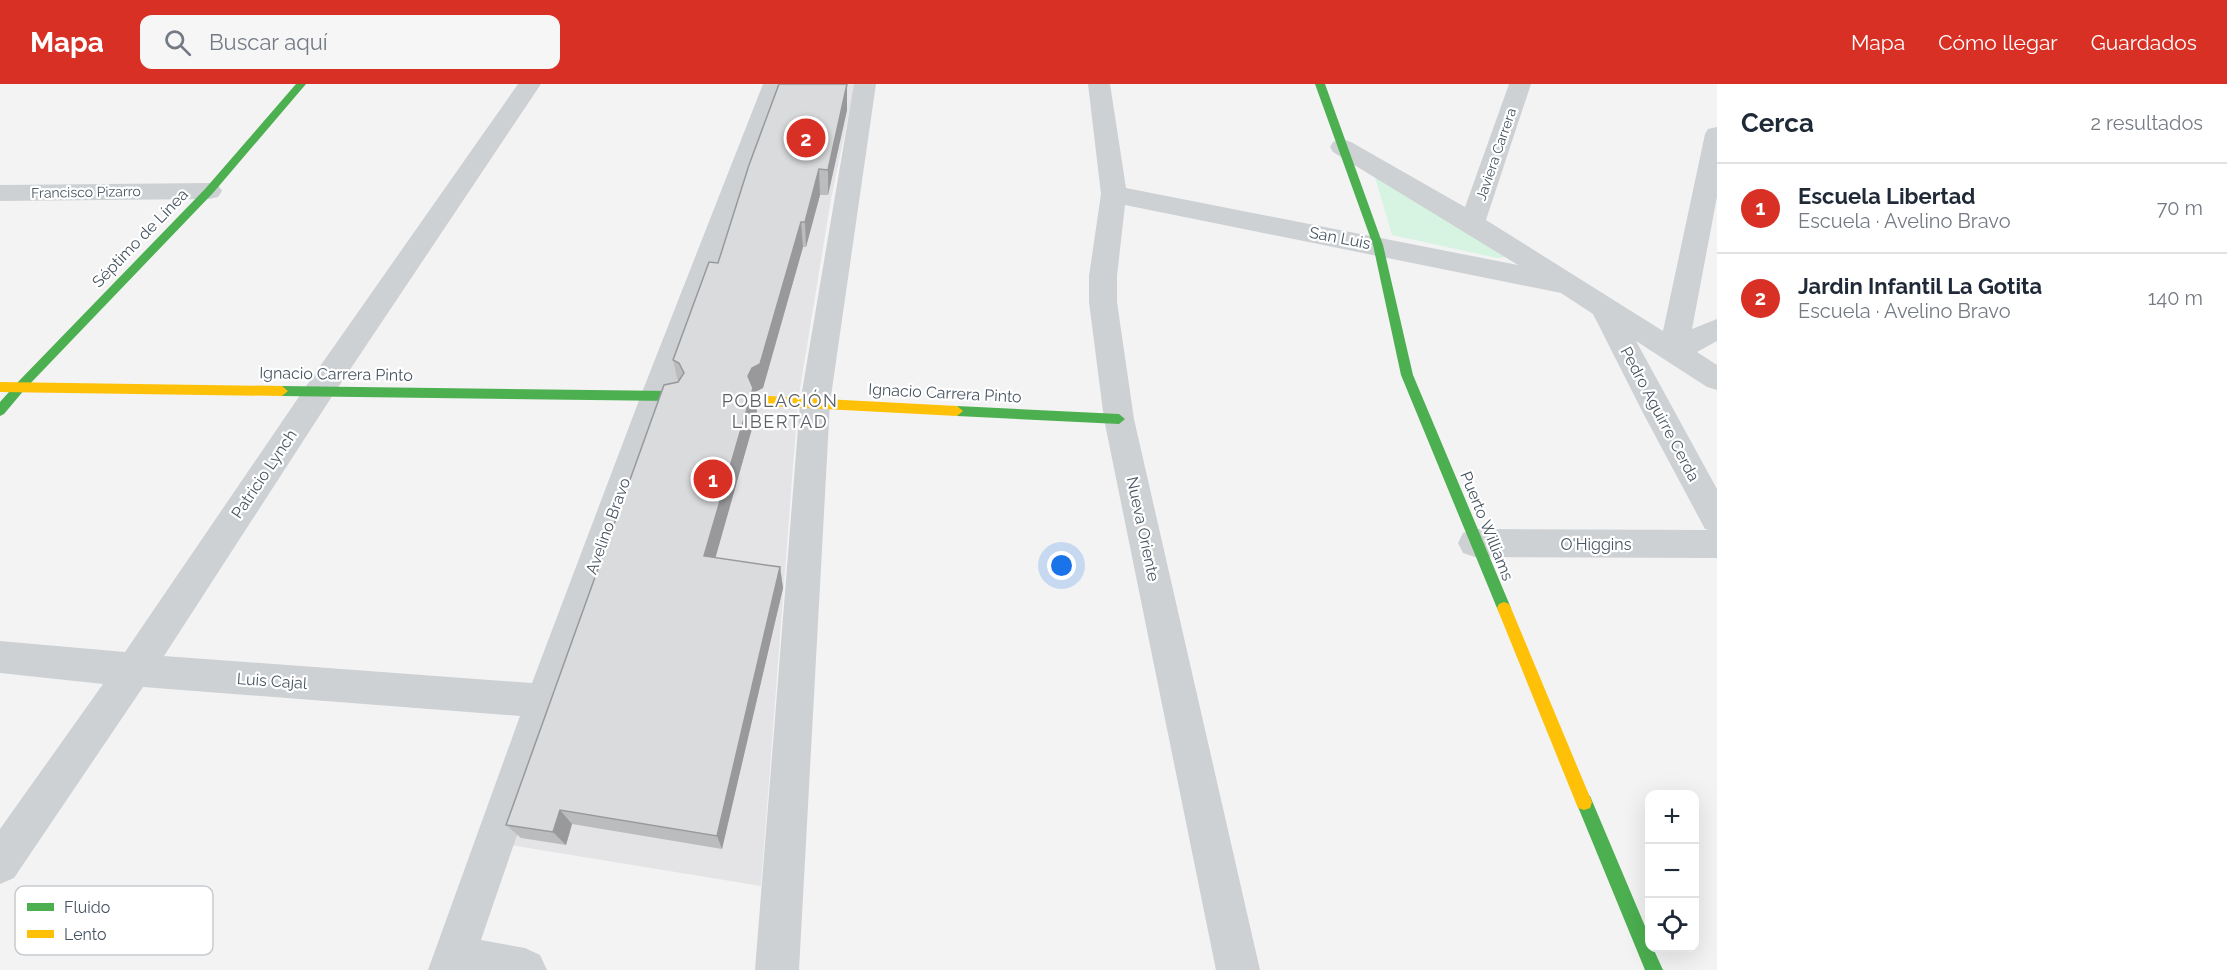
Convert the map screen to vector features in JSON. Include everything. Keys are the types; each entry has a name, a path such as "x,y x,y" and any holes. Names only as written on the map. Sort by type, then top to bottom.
{"street":[{"name":"Séptimo de Línea","path":"0,411 21,386 209,191 301,84"},
{"name":"Patricio Lynch","path":"0,864 134,670 320,390 530,84"},
{"name":"Avelino Bravo","path":"452,964 544,701 664,395 774,84"},
{"path":"777,970 814,403 865,84"},
{"name":"Nueva Oriente","path":"1100,84 1114,194 1103,276 1103,302 1119,419 1238,970"},
{"name":"Puerto Williams","path":"1320,84 1378,245 1407,375 1654,970"},
{"name":"Javiera Carrera","path":"1472,223 1520,84"},
{"path":"1673,351 1717,134"},
{"name":"San Luis","path":"1342,147 1472,223 1717,378"},
{"name":"Francisco Pizarro","path":"0,193 209,191"},
{"name":"San Luis","path":"1114,194 1566,284"},
{"name":"Pedro Aguirre Cerda","path":"1604,308 1658,413 1717,519"},
{"path":"1673,351 1717,329"},
{"name":"Ignacio Carrera Pinto","path":"0,387 664,395"},
{"name":"Ignacio Carrera Pinto","path":"768,401 1119,419"},
{"name":"O'Higgins","path":"1475,543 1717,544"},
{"name":"Luis Cajal","path":"0,657 134,670 544,701"},
{"path":"452,964 525,970"}],"shaded area":[{"path":"788,84 855,84 831,199 798,401 761,886 510,845 603,556"}],"green space":[{"path":"1375,177 1506,255 1505,257 1497,258 1392,235"}],"building":[{"path":"779,84 847,84 828,170 819,169 805,222 801,222 760,364 752,368 748,376 753,388 704,556 780,567 717,836 560,810 553,832 506,825 664,385 678,382 684,373 679,363 673,360 709,262 718,263 749,165"}],"traffic: fast":[{"path":"0,411 21,386 209,191 301,84"},
{"path":"1320,84 1378,245 1407,375 1504,608"},
{"path":"282,391 672,396"},
{"path":"957,411 1119,419"},
{"path":"1584,802 1654,970"}],"traffic: slow":[{"path":"0,387 282,391"},
{"path":"768,401 957,411"},
{"path":"1504,608 1584,802"}],"place":[{"name":"Jardin Infantil La Gotita","path":"806,138"},
{"name":"Escuela Libertad","path":"713,479"}],"district":[{"name":"POBLACIÓN LIBERTAD","path":"780,410"}]}
